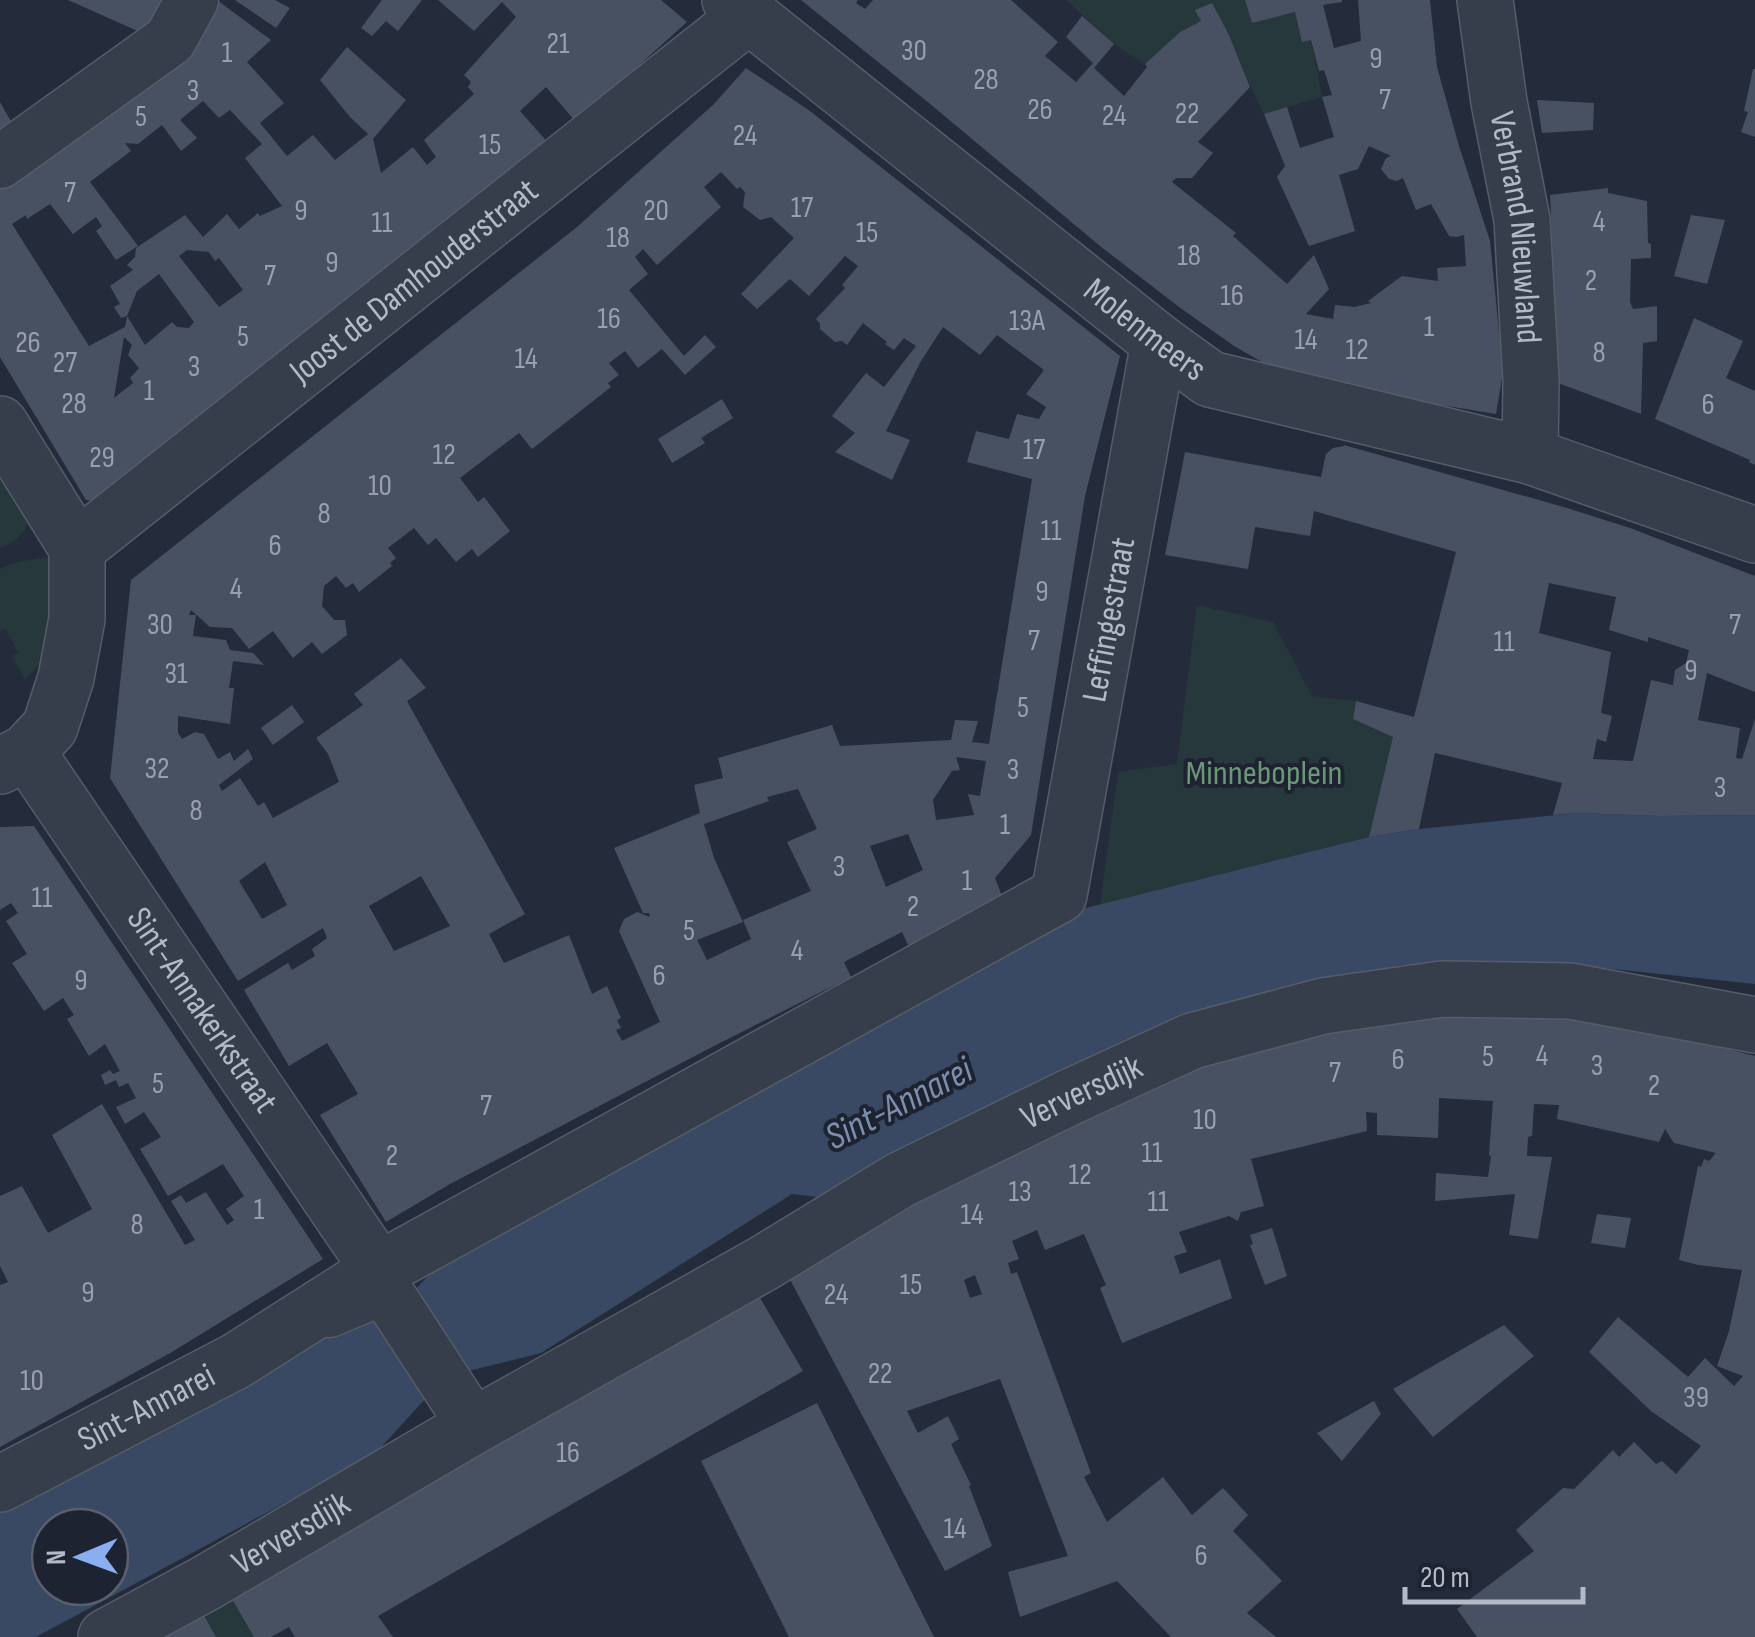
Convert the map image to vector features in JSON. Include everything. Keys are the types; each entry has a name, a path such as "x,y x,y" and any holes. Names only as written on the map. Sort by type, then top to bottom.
{"street":[{"path":"0,162 170,40 192,0"},
{"name":"Verbrand Nieuwland","path":"1485,0 1499,102 1522,220 1531,380 1530,456"},
{"name":"Molenmeers","path":"740,8 1158,342 1210,379 1530,456 1755,535"},
{"name":"Joost de Damhouderstraat","path":"77,548 740,8"},
{"name":"Leffingestraat","path":"1059,895 1158,342"},
{"path":"0,424 77,548 77,619 66,678 50,727 14,759"},
{"name":"Sint-Annakerkstraat","path":"14,759 386,1285 461,1406"},
{"name":"Sint-Annarei","path":"0,1484 236,1361 288,1328 386,1285 1059,895"},
{"name":"Verversdijk","path":"106,1637 206,1583 461,1406 764,1263 900,1180 1192,1042 1323,1006 1442,989 1570,991 1755,1025"}],"green space":[{"path":"1066,0 1245,0 1252,23 1295,12 1302,41 1311,40 1322,97 1264,114 1212,3 1196,10 1201,21 1180,32 1145,64 1114,44"},
{"path":"0,473 29,521 18,538 0,548"},
{"path":"53,556 48,656 25,679 12,656 18,652 5,628 0,631 0,569"},
{"name":"Minneboplein","path":"1197,605 1273,622 1312,696 1356,701 1353,719 1393,737 1369,837 1100,905 1118,772 1177,764"},
{"path":"229,1594 254,1637 216,1637 201,1610"}],"water":[{"path":"1577,813 1755,815 1755,984 1575,965 1401,965 1192,1017 926,1139 817,1197 792,1194 541,1353 468,1371 425,1399 374,1455 130,1586 130,1507 30,1507 30,1607 92,1607 36,1637 0,1637 0,1508 303,1332 372,1318 416,1289 475,1224 1074,911 1369,837"}],"building":[{"path":"68,0 178,0 149,36"},
{"path":"217,0 271,40 247,62 284,103 260,123 287,156 313,135 335,160 368,134 320,80 347,47 406,100 373,139 381,173 413,147 427,165 436,157 424,140 474,94 464,75 516,17 502,2 474,31 438,0 661,0 687,22 576,122 546,87 520,111 550,145 103,503 86,500 0,357 0,188 146,81","holes":["203,101 219,118 230,110 262,144 245,158 282,206 260,216 258,213 239,229 227,214 203,237 185,215 136,248 135,257 127,265 133,270 110,286 120,304 114,307 121,318 127,316 125,327 89,346 12,224 50,204 73,234 96,217 102,226 96,231 116,260 138,246 90,182 131,151 125,143 138,144 162,125 181,151 197,138 180,120","187,250 209,252 215,261 219,258 243,290 219,307 179,256","159,274 194,322 189,328 177,327 172,322 145,345 127,316 137,291","124,337 132,345 128,355 139,368 130,378 133,383 114,398"]},
{"path":"235,0 275,0 290,8 276,28"},
{"path":"382,0 422,0 398,31 386,21 372,36 361,28"},
{"path":"801,0 858,0 856,3 865,9 873,0 1011,0 1058,42 1045,56 1076,82 1093,63 1066,37 1082,16 1114,44 1094,68 1124,96 1147,67 1145,64 1180,32 1201,21 1195,10 1212,3 1250,87 1198,142 1213,153 1192,178 1176,178 1172,182 1236,233 1233,236 1287,284 1314,255 1329,289 1306,314 1333,319 1335,305 1354,307 1371,303 1368,301 1402,276 1438,281 1437,268 1466,266 1464,235 1449,236 1431,204 1416,210 1403,178 1389,179 1381,169 1391,156 1369,146 1358,169 1339,175 1355,231 1309,246 1277,177 1285,166 1264,114 1287,107 1300,148 1334,137 1322,97 1332,95 1324,70 1319,71 1311,40 1302,42 1295,12 1252,23 1245,0 1342,0 1323,5 1334,48 1361,41 1358,0 1430,0 1437,67 1490,241 1503,372 1496,414 1399,398 1323,380 1262,362 1234,346 1100,246"},
{"path":"746,68 810,111 1120,356 1085,496 1031,835 995,878 1005,904 910,949 902,932 844,962 851,977 450,1184 386,1222 320,1115 358,1094 327,1043 289,1066 244,990 288,963 292,970 315,956 312,949 327,938 323,928 238,981 110,778 131,580 577,227 714,104","holes":["721,172 745,192 743,207 760,220 771,217 794,238 741,294 757,309 790,279 809,296 845,256 858,266 842,285 845,288 816,319 820,329 835,342 847,345 863,323 894,350 904,338 916,346 884,387 866,373 832,416 855,433 835,452 892,480 910,440 886,431 943,327 980,355 997,335 1044,370 1026,394 1046,407 1039,419 1017,414 1009,439 976,431 967,462 1032,479 989,744 972,742 978,721 955,720 951,740 840,746 832,725 718,758 723,778 694,785 700,813 614,848 643,913 649,913 650,917 637,912 624,919 619,931 660,1022 622,1041 616,1030 621,1028 617,1020 621,1018 607,986 592,994 569,935 504,963 489,934 525,914 407,701 426,688 401,658 354,694 363,705 316,738 328,754 339,782 273,818 264,802 258,806 240,778 222,791 219,785 253,759 248,749 234,761 230,752 218,759 204,734 195,732 182,739 178,716 230,724 233,661 264,665 253,653 230,650 226,640 193,636 196,615 189,615 191,610 210,627 232,628 249,649 273,631 293,658 312,642 322,654 347,635 345,620 334,620 322,606 324,586 336,576 346,588 353,583 359,592 392,566 390,563 396,558 388,548 414,528 428,545 436,538 456,562 472,549 478,557 510,531 484,497 478,502 460,478 519,433 532,449 611,387 608,383 619,375 609,363 625,351 638,368 662,349 685,375 716,347 705,335 684,356 629,290 648,274 635,257 643,249 657,265 721,207 704,187","956,757 986,761 980,796 968,794 974,815 936,820 933,800 952,771 960,770","798,789 817,829 787,842 811,891 743,920 751,939 707,960 697,940 743,922 714,858 704,824 769,801 767,797","908,834 923,870 886,887 870,846","265,862 287,905 262,919 239,881","421,876 450,926 394,951 369,906"]},
{"path":"1753,69 1755,137 1741,132 1748,112 1744,111"},
{"path":"1537,100 1594,103 1593,130 1542,133"},
{"path":"0,102 17,132 0,145"},
{"path":"1608,188 1608,193 1647,201 1651,258 1631,259 1633,309 1657,306 1657,341 1643,343 1641,414 1558,383 1550,195"},
{"path":"1691,215 1725,220 1707,284 1674,276"},
{"path":"1694,318 1743,341 1726,378 1755,391 1755,465 1655,419"},
{"path":"722,399 733,418 701,438 705,443 672,463 658,439"},
{"path":"1344,446 1567,508 1755,576 1755,692 1707,673 1698,720 1740,728 1736,758 1742,759 1755,719 1755,815 1553,815 1562,783 1435,753 1419,829 1369,837 1393,737 1353,719 1356,701 1414,717 1456,552 1314,511 1310,536 1255,527 1248,569 1165,555 1185,452 1321,477 1326,454","holes":["1549,583 1616,597 1609,630 1689,650 1686,663 1675,670 1673,685 1651,680 1633,761 1593,759 1597,739 1606,742 1612,716 1601,713 1611,652 1539,633"]},
{"path":"292,705 304,722 273,745 261,728"},
{"path":"34,826 323,1259 172,1352 0,1447 0,1285 8,1282 0,1266 0,1196 22,1186 48,1233 92,1209 52,1135 102,1104 185,1245 195,1240 171,1201 181,1195 186,1203 206,1192 227,1225 234,1220 226,1209 244,1196 223,1164 168,1196 140,1149 161,1137 144,1112 125,1124 116,1107 136,1098 128,1083 119,1087 116,1080 105,1085 101,1075 110,1070 113,1074 120,1071 105,1044 89,1056 67,1019 74,1015 63,998 44,1011 12,963 27,954 6,921 18,913 11,903 0,910 0,827"},
{"path":"1443,1005 1572,1011 1755,1056 1755,1637 1477,1637 1457,1609 1534,1551 1516,1530 1563,1488 1574,1489 1613,1450 1619,1457 1634,1442 1656,1464 1662,1461 1676,1474 1701,1446 1651,1411 1589,1352 1618,1317 1688,1377 1705,1358 1734,1386 1743,1376 1717,1366 1742,1270 1679,1260 1698,1166 1716,1153 1674,1143 1665,1129 1659,1142 1557,1119 1559,1105 1534,1104 1532,1136 1528,1137 1527,1156 1552,1157 1538,1239 1509,1235 1515,1194 1435,1201 1436,1173 1488,1177 1493,1101 1439,1098 1438,1138 1377,1135 1377,1113 1366,1112 1367,1131 1251,1159 1264,1206 1241,1212 1238,1221 1229,1216 1179,1232 1187,1252 1174,1256 1180,1274 1220,1259 1232,1298 1122,1343 1100,1288 1106,1285 1084,1234 1045,1250 1037,1230 1012,1241 1019,1259 1008,1263 1011,1274 1017,1272 1091,1473 1084,1477 1107,1522 1163,1477 1192,1515 1223,1488 1248,1515 1233,1531 1282,1581 1247,1613 1276,1637 1171,1637 1117,1581 1020,1617 1008,1572 1068,1556 1000,1379 907,1411 918,1433 948,1416 959,1439 951,1444 971,1485 992,1546 945,1571 787,1274 931,1190 1217,1058","holes":["975,1275 982,1294 970,1298 964,1280"]},
{"path":"1597,1214 1631,1218 1625,1248 1591,1243"},
{"path":"1272,1228 1287,1276 1265,1285 1250,1235"},
{"path":"756,1291 803,1371 378,1616 393,1637 295,1637 289,1627 271,1637 254,1637 229,1594"},
{"path":"1504,1325 1534,1356 1433,1437 1393,1389"},
{"path":"1374,1401 1381,1414 1342,1461 1317,1433"},
{"path":"817,1403 934,1637 789,1637 701,1461"},
{"path":"201,1610 216,1637 154,1637"}]}
